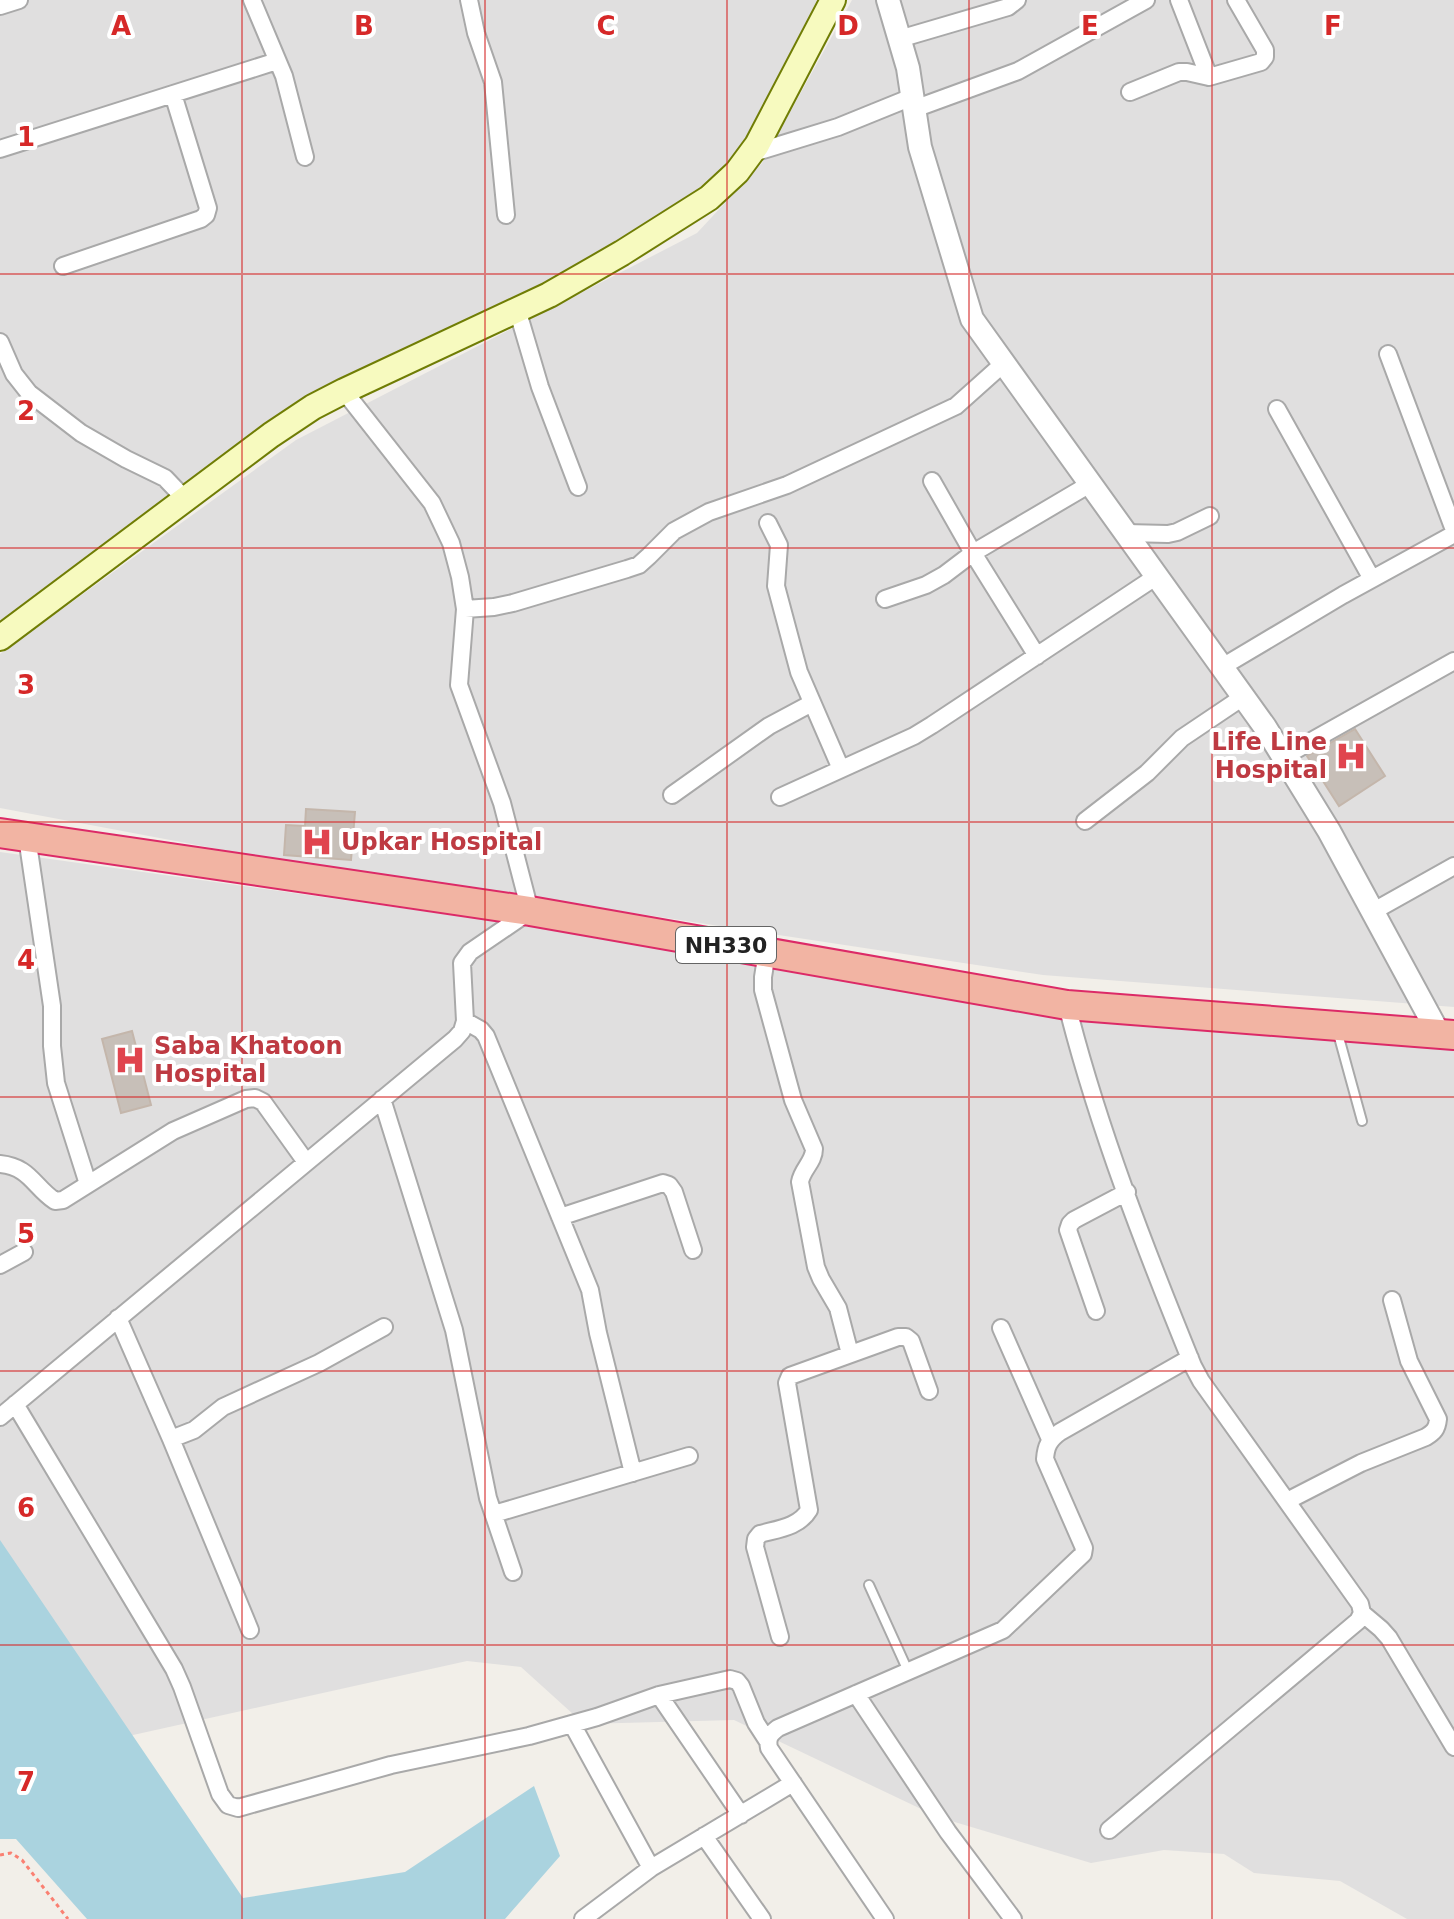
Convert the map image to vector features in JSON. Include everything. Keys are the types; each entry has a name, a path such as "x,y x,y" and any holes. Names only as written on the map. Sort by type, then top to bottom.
{"highway":[{"name":"NH330","path":"14,835 530,911 1067,1005 1447,1035"}],"main road":[{"path":"0,638 271,435 313,407 549,295 709,198 737,172 757,145 833,0"}],"street":[{"path":"0,6 19,0"},
{"path":"252,0 289,89 305,157"},
{"path":"469,0 476,33 493,82 506,215"},
{"path":"888,0 905,37 908,68 921,103 920,147 972,319 1283,757 1447,1035"},
{"path":"905,37 1008,7 1017,0"},
{"path":"750,154 1018,71 1146,0"},
{"path":"1179,0 1209,77"},
{"path":"1130,92 1179,72 1209,77 1261,62 1265,50 1236,0"},
{"path":"0,149 277,61"},
{"path":"63,266 206,215 208,208 173,94"},
{"path":"517,309 540,387 578,487"},
{"path":"0,342 14,374 29,393 81,433 165,478 185,499"},
{"path":"1222,667 1454,532 1388,354"},
{"path":"465,609 513,603 639,565 674,531 709,512 787,485 956,406 1003,364"},
{"path":"0,1417 455,1039 465,1021 462,963 470,952 530,911 502,803 459,685 465,609 451,543 432,503 344,391"},
{"path":"1277,409 1372,579"},
{"path":"932,481 1037,656"},
{"path":"885,599 926,585 944,575 973,553 1090,484"},
{"path":"1126,533 1168,534 1210,516"},
{"path":"768,523 779,545 776,586 799,672 841,769"},
{"path":"780,797 914,736 1157,576"},
{"path":"1283,757 1454,661"},
{"path":"1085,821 1147,773 1182,738 1243,697"},
{"path":"672,795 769,726 812,703"},
{"path":"14,835 52,1006 56,1083 88,1184"},
{"path":"1372,912 1454,866"},
{"path":"767,952 763,990 793,1100 814,1149 814,1156 801,1174 800,1182 816,1267 838,1308 850,1354"},
{"path":"1067,1005 1082,1063 1151,1262 1201,1381 1360,1604 1362,1613 1389,1638 1454,1747"},
{"path":"465,1021 486,1036 593,1301 633,1473"},
{"path":"0,1164 25,1171 49,1197 55,1201 63,1200 173,1131 246,1099 255,1098 263,1102 306,1162"},
{"path":"382,1099 454,1330 488,1498 513,1572"},
{"path":"560,1217 663,1183 674,1192 693,1250"},
{"path":"1096,1311 1068,1230 1074,1220 1127,1192"},
{"path":"0,1265 24,1252"},
{"path":"1287,1501 1361,1463 1426,1437 1437,1426 1438,1419 1405,1350 1392,1300"},
{"path":"118,1318 250,1630"},
{"path":"171,1439 194,1430 223,1407 319,1363 384,1327"},
{"path":"1001,1328 1050,1439"},
{"path":"780,1637 755,1547 760,1534 799,1522 809,1510 787,1383 790,1376 898,1337 906,1337 911,1341 929,1391"},
{"path":"767,1740 778,1728 1003,1630 1083,1554 1084,1548 1045,1459 1050,1439 1190,1358"},
{"path":"15,1404 174,1669 220,1794 228,1805 238,1808 391,1765 529,1736 659,1695 730,1679 741,1686 769,1748 885,1919"},
{"path":"494,1514 689,1456"},
{"path":"1109,1830 1358,1621 1362,1613"},
{"path":"856,1694 948,1832 1013,1919"},
{"path":"659,1695 741,1815"},
{"path":"572,1724 651,1868"},
{"path":"583,1919 651,1868 793,1783"},
{"path":"704,1836 762,1919"}],"lane":[{"path":"1335,1025 1362,1121"},
{"path":"869,1585 908,1671"}],"path":[{"path":"0,1855 11,1853 22,1860 68,1919"}],"shaded area":[{"path":"0,0 817,0 744,143 728,167 699,193 555,279 396,351 285,416 0,625"},
{"path":"852,0 1454,0 1454,1007 1043,975 250,855 0,808 0,654 296,440 697,233 762,163"},
{"path":"0,852 879,975 1454,1030 1454,1919 1407,1919 1340,1881 1254,1873 1224,1854 1164,1850 1091,1863 938,1817 734,1720 584,1724 521,1667 467,1661 124,1737 0,1571"}],"water":[{"path":"0,1540 243,1898 405,1872 534,1786 560,1856 505,1919 87,1919 16,1839 0,1839"}],"building":[{"path":"1355,729 1385,776 1339,806 1307,756"},
{"path":"306,809 355,812 351,860 284,855 286,825 305,826"},
{"path":"132,1031 151,1105 121,1113 102,1039"}],"place":[{"name":"Life Line Hospital","path":"1351,756"},
{"name":"Upkar Hospital","path":"317,842"},
{"name":"Saba Khatoon Hospital","path":"130,1060"}]}
